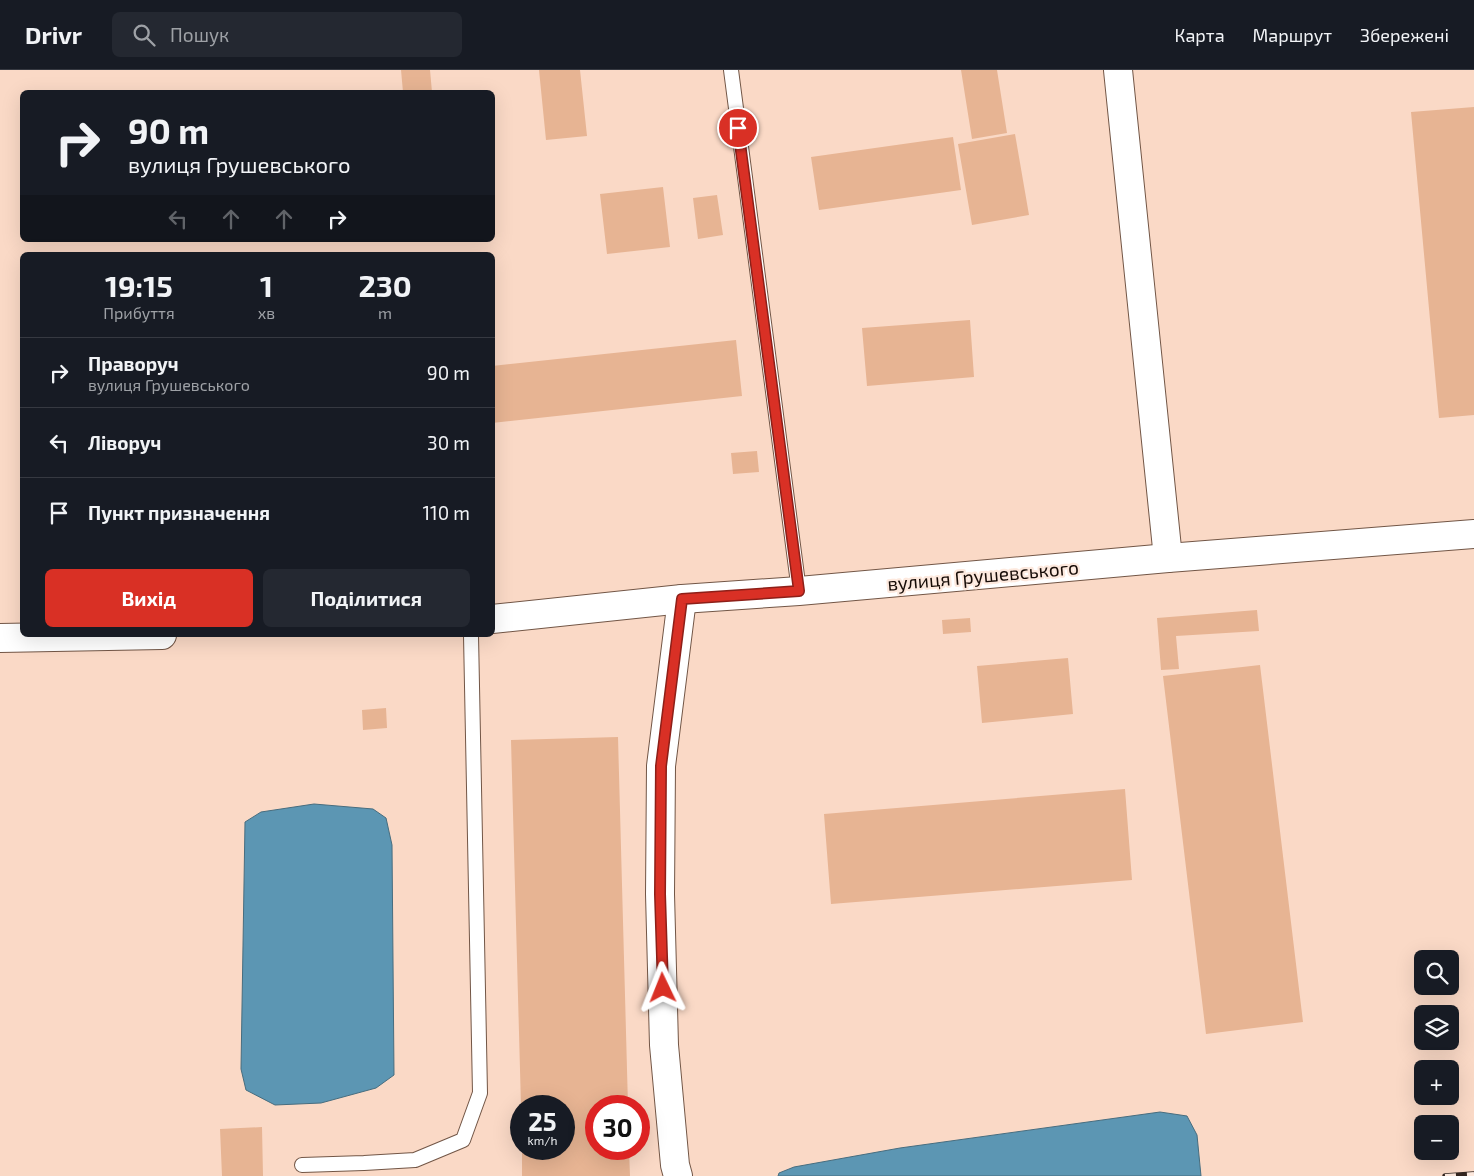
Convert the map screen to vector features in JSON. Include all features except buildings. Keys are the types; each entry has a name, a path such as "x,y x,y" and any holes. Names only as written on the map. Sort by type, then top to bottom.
{"street":[{"path":"1118,70 1168,558"},
{"name":"вулиця Грушевського","path":"495,619 682,599 799,591 1168,558 1474,534"},
{"path":"678,1176 675,1165 664,1045 660,894 661,766 682,599"},
{"path":"0,638 54,637"}],"lane":[{"path":"731,70 799,591"},
{"path":"302,1165 415,1160 455,1144 463,1140 480,1093 471,637"}],"water":[{"path":"314,804 373,809 386,818 392,845 394,1075 376,1088 321,1103 275,1105 246,1090 241,1069 245,822 261,812"},
{"path":"1160,1112 1187,1116 1197,1135 1201,1176 778,1176 779,1173 794,1167 900,1148"}],"railway":[{"path":"1445,1176 1474,1174"}],"route":[{"path":"663,988 660,894 661,766 682,599 799,591 738,128"}]}
